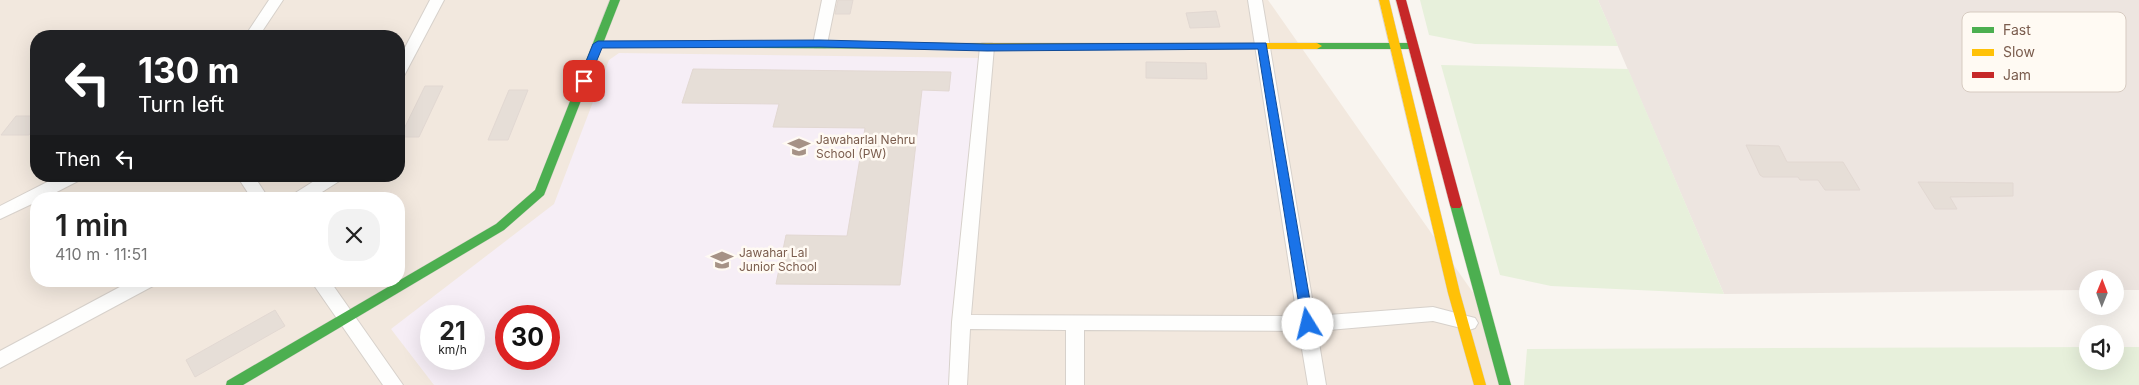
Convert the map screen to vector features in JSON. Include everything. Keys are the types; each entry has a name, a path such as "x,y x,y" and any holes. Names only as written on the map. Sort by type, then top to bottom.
{"street":[{"path":"256,30 276,0"},
{"path":"405,61 437,0"},
{"path":"405,283 500,227 540,192 615,0"},
{"path":"820,44 829,0"},
{"path":"1255,0 1317,385"},
{"path":"1384,0 1454,293 1480,385"},
{"path":"1401,0 1505,385"},
{"path":"598,44 820,44 987,47 1413,46"},
{"path":"958,385 960,322 987,47"},
{"path":"41,192 62,182"},
{"path":"310,192 326,182"},
{"path":"0,212 30,197"},
{"path":"0,360 136,287"},
{"path":"324,287 394,385"},
{"path":"232,385 398,287"},
{"path":"1433,314 1454,293 1480,295"},
{"path":"960,322 1308,324 1433,314 1464,323 1488,322"},
{"path":"1075,322 1075,385"}],"shaded area":[{"path":"0,0 1268,0 1481,304 1502,385 0,385"},
{"path":"1598,0 2139,0 2139,290 2124,290 2124,270 2079,270 2079,290 1724,294"},
{"name":"Jawahar Lal Junior School","path":"619,53 982,58 951,385 434,385 422,370 485,370 485,305 422,305 554,204 609,60"},
{"name":"Jawahar Lal Junior School","path":"420,307 420,367 391,329"}],"green space":[{"path":"1420,0 1598,0 1618,46 1475,44 1429,35"},
{"path":"1441,65 1628,69 1724,294 1551,286 1500,275"},
{"path":"2079,347 2079,370 2124,370 2124,347 2139,347 2139,385 1524,385 1527,349"}],"building":[{"path":"838,0 853,0 850,14 835,14"},
{"path":"1216,11 1220,27 1190,28 1186,13"},
{"path":"1146,62 1206,63 1207,79 1146,78"},
{"path":"693,69 951,72 949,91 922,90 900,285 776,284 786,235 847,236 865,128 773,127 779,104 682,103"},
{"path":"425,86 443,86 419,137 405,137 405,127"},
{"path":"509,90 528,90 508,140 488,140"},
{"path":"16,116 30,116 29,135 1,135"},
{"path":"1746,145 1779,146 1787,162 1843,162 1860,190 1825,190 1818,180 1800,180 1798,177 1763,177 1760,175"},
{"path":"1918,182 2013,183 2013,196 1950,197 1957,209 1935,209"},
{"path":"275,310 285,326 195,377 186,360"}],"traffic: fast":[{"path":"405,283 500,227 540,192 615,0"},
{"path":"598,44 956,46"},
{"path":"1317,46 1413,46"},
{"path":"1456,205 1505,385"},
{"path":"232,385 398,287"}],"traffic: slow":[{"path":"1384,0 1454,293 1480,385"},
{"path":"956,46 1317,46"}],"traffic: jam":[{"path":"1401,0 1456,205"}],"place":[{"name":"Jawaharlal Nehru School (PW)","path":"799,147"},
{"name":"Jawahar Lal Junior School","path":"722,260"}],"route":[{"path":"584,81 598,44 820,44 987,47 1263,46 1308,324"}]}
